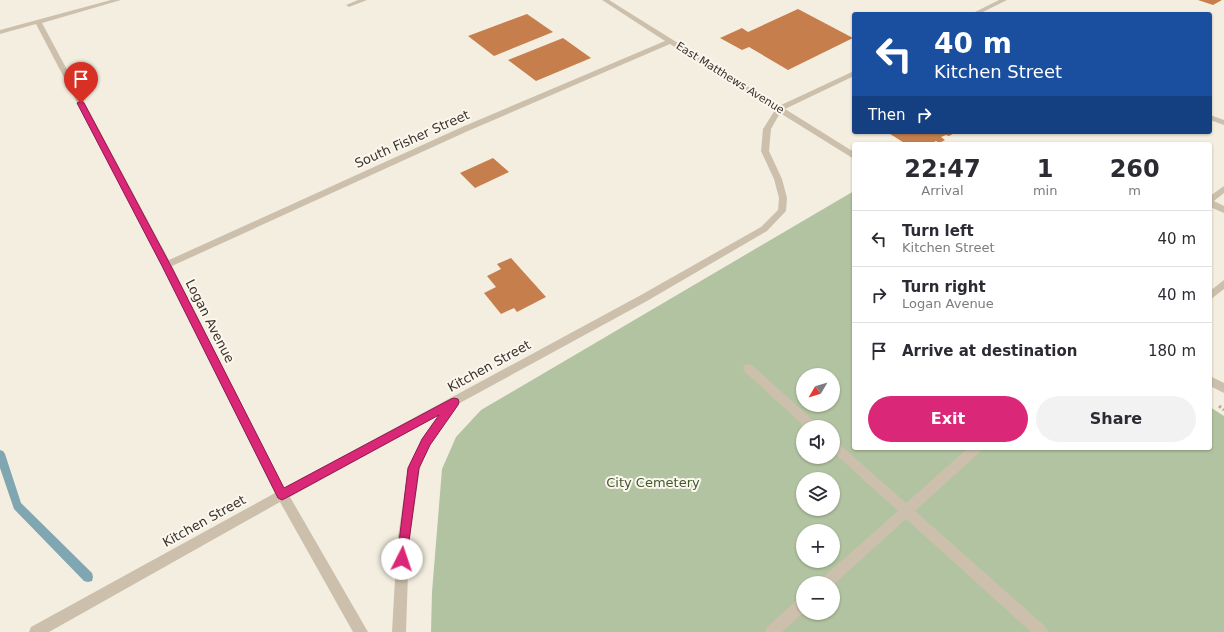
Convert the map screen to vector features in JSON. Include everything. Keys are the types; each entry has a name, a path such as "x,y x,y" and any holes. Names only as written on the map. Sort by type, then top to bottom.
{"street":[{"path":"0,32 118,0"},
{"path":"349,5 364,0"},
{"name":"East Matthews Avenue","path":"605,0 852,155"},
{"path":"981,12 1004,0"},
{"name":"Logan Avenue","path":"38,22 167,266 282,495 361,632"},
{"name":"South Fisher Street","path":"167,266 465,129 670,41"},
{"path":"779,109 852,73"},
{"name":"Kitchen Street","path":"36,632 282,495 644,298 764,229 782,211 783,198 778,179 765,150 767,130 779,109"},
{"path":"1212,118 1224,123"},
{"path":"1212,199 1224,188"},
{"path":"1212,202 1224,210"},
{"path":"1212,294 1224,284"},
{"path":"748,368 805,420"},
{"path":"1212,381 1224,389"},
{"path":"399,632 403,544 414,468 426,442 454,402"},
{"path":"834,576 974,450"},
{"path":"840,451 1041,632"},
{"path":"772,632 796,610"}],"green space":[{"name":"City Cemetery","path":"852,192 852,450 1212,450 1212,408 1224,416 1224,632 431,632 432,592 442,469 456,437 481,410"}],"building":[{"path":"1198,0 1222,0 1213,5"},
{"path":"798,9 852,38 788,70 749,47 742,50 720,38 742,28 748,32"},
{"path":"527,14 553,32 494,56 468,36"},
{"path":"563,38 591,58 536,81 508,60"},
{"path":"890,134 952,134 941,137 945,140 941,142 903,142"},
{"path":"493,158 509,172 475,188 460,173"},
{"path":"511,258 546,297 517,312 514,308 501,314 484,293 496,287 487,276 501,269 497,264"}],"waterway":[{"path":"0,454 17,506 88,577"}],"route":[{"path":"81,103 167,266 282,495 454,402 426,442 414,468 402,559"}]}
